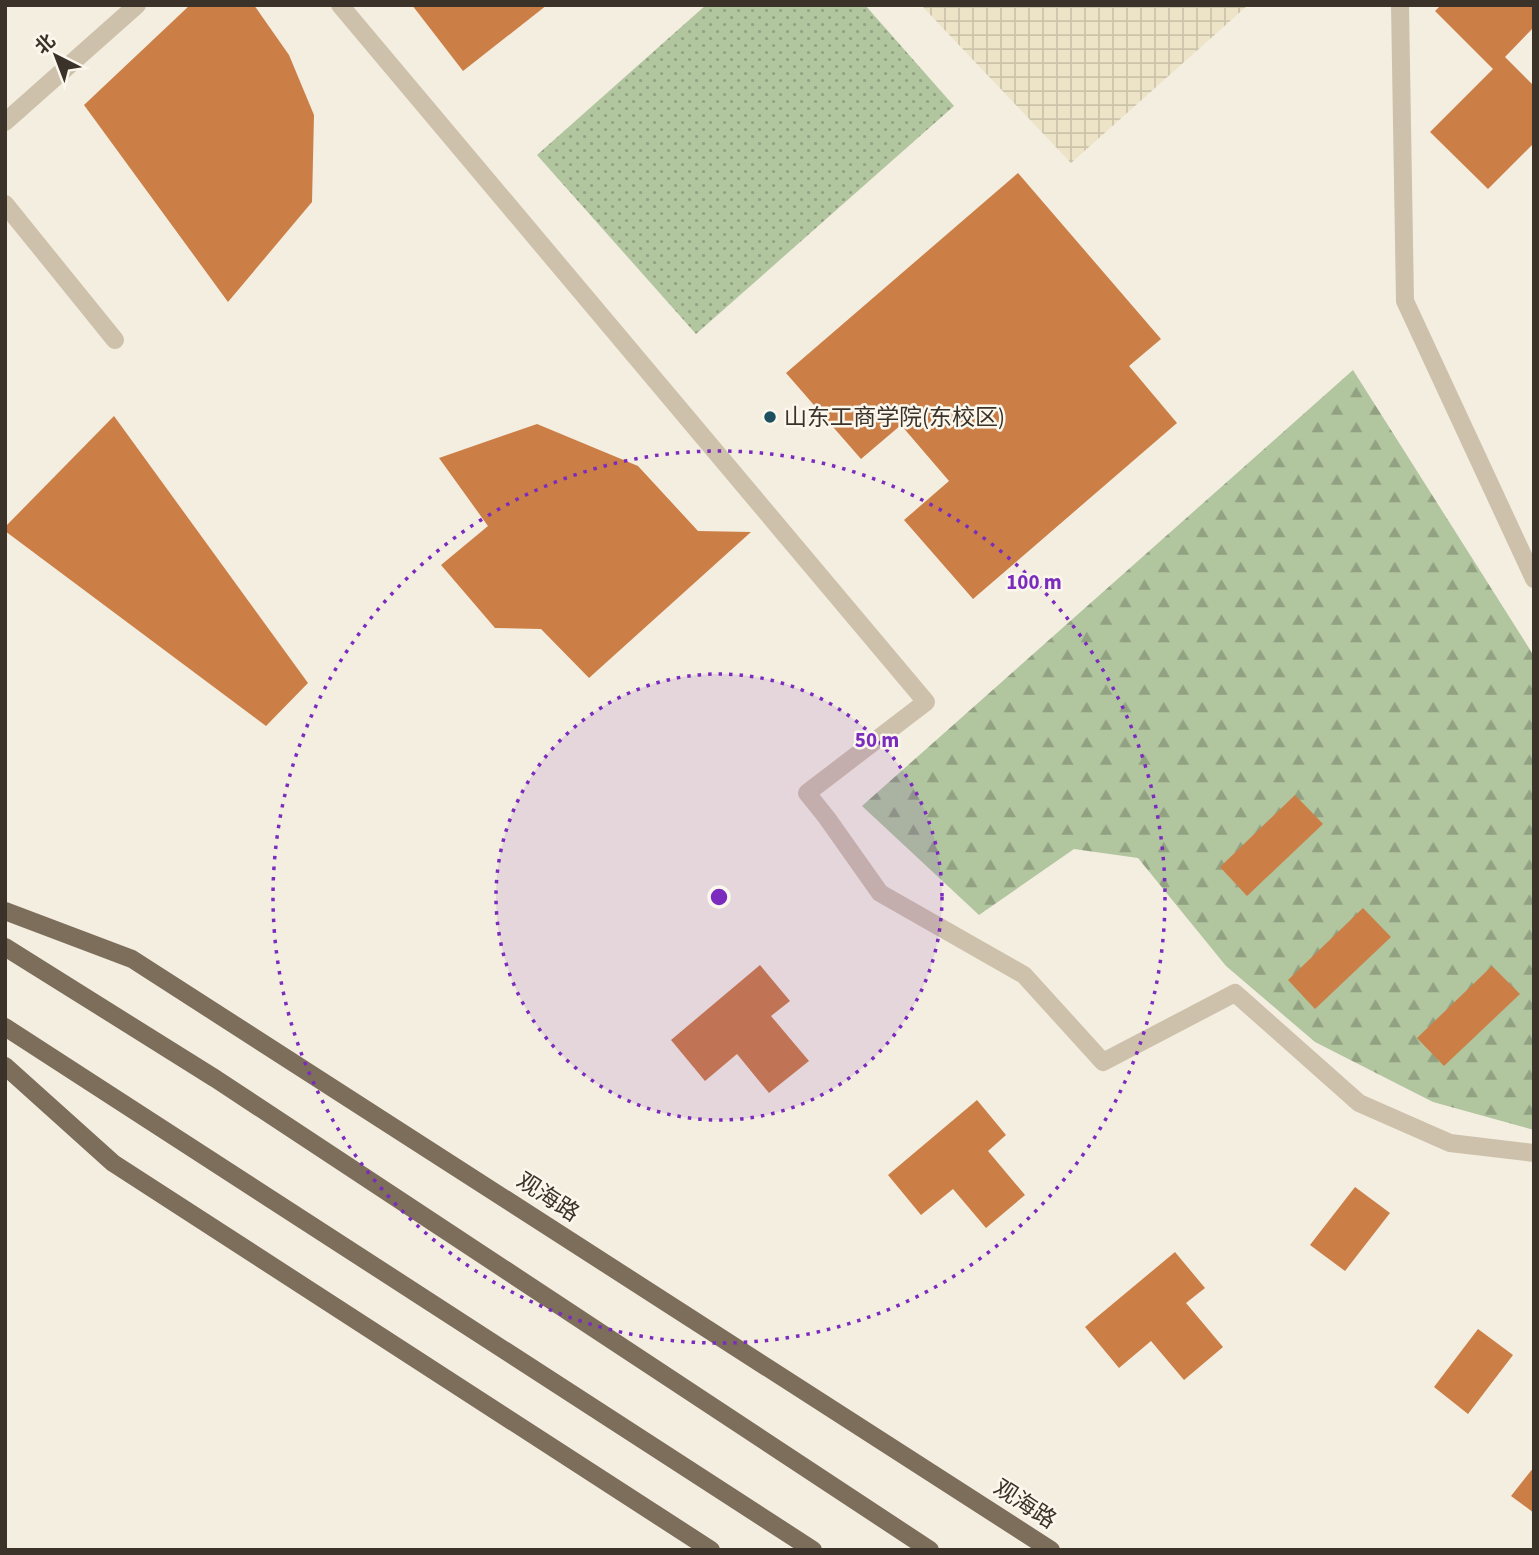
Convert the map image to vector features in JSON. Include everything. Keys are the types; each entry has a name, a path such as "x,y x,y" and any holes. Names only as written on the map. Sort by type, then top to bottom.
{"main road":[{"name":"观海路","path":"5,911 132,960 1051,1550"},
{"path":"5,947 216,1079 930,1550"},
{"path":"5,1027 813,1550"},
{"path":"5,1066 113,1163 711,1550"}],"street":[{"path":"5,122 137,5"},
{"path":"340,5 926,702 807,793 880,893 1024,975 1103,1062 1235,993 1359,1102 1450,1143 1534,1153"},
{"path":"1401,5 1405,301 1534,579"},
{"path":"5,204 116,340"}],"green space":[{"path":"706,5 865,5 954,106 696,334 537,155"},
{"path":"1353,370 1534,656 1534,1130 1433,1102 1315,1042 1226,966 1138,858 1074,849 979,915 862,806"}],"shaded area":[{"path":"921,5 1248,5 1071,163"}],"building":[{"path":"190,5 254,5 289,55 314,115 312,202 228,302 84,105"},
{"path":"412,5 547,5 463,71"},
{"path":"1441,5 1534,5 1534,27 1505,57 1534,86 1534,143 1488,189 1430,132 1493,69 1435,11"},
{"path":"1018,173 1161,339 1129,366 1177,423 973,599 904,520 949,481 901,425 861,459 786,373"},
{"path":"114,416 308,683 266,726 5,531 5,527"},
{"path":"537,424 638,466 698,531 751,532 589,678 541,629 495,628 441,565 488,526 439,458"},
{"path":"1295,795 1323,824 1247,896 1220,867"},
{"path":"1363,908 1391,937 1315,1009 1288,980"},
{"path":"760,965 790,1001 771,1016 809,1061 769,1093 737,1054 705,1081 671,1040"},
{"path":"1492,966 1520,994 1444,1066 1417,1038"},
{"path":"977,1100 1006,1135 988,1151 1025,1195 986,1228 953,1189 921,1215 888,1175"},
{"path":"1355,1187 1390,1213 1345,1271 1310,1245"},
{"path":"1175,1252 1205,1288 1186,1303 1223,1347 1184,1380 1151,1341 1119,1368 1085,1327"},
{"path":"1478,1329 1513,1355 1468,1414 1434,1387"},
{"path":"1534,1467 1534,1513 1511,1496"}],"place":[{"name":"山东工商学院(东校区)","path":"770,417"}]}
